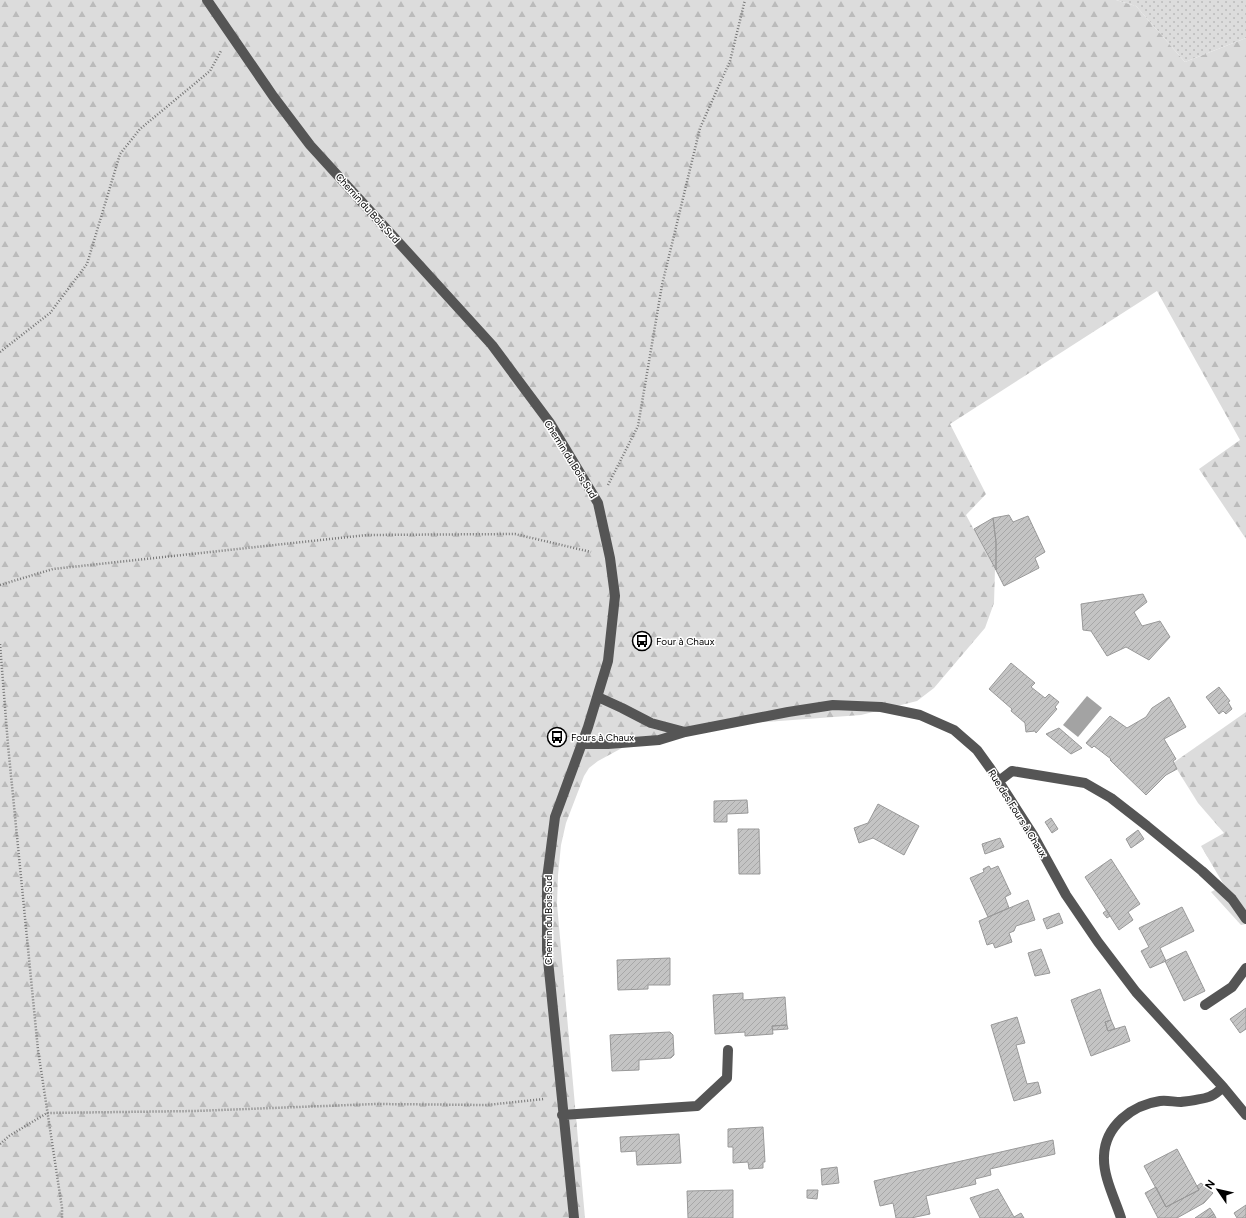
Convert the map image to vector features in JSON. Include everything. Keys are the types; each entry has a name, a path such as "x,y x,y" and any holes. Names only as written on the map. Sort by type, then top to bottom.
{"street":[{"name":"Chemin du Bois Sud","path":"207,0 272,96 310,145 492,345 550,423 598,503 610,558 614,596 608,661 598,697 555,817 547,879 547,950 562,1115 574,1218"},
{"path":"598,697 650,723 685,732"},
{"name":"Rue des Fours à Chaux","path":"582,744 608,744 659,740 685,732 833,705 881,707 920,715 954,730 977,750 999,781 1033,835 1066,895 1098,942 1136,992 1223,1087 1246,1116"},
{"path":"999,781 1012,771 1085,783 1105,794 1202,871 1232,899 1246,919"},
{"path":"1205,1005 1232,987 1246,968"},
{"path":"562,1115 697,1106 727,1078 728,1050"},
{"path":"1121,1218 1107,1175 1104,1157 1107,1140 1116,1125 1127,1114 1143,1105 1161,1101 1183,1102 1210,1097 1223,1087"}],"path":[{"path":"598,503 638,426 662,285 698,135 730,61 745,0"},
{"path":"0,352 50,313 87,264 120,154 140,129 210,72 221,52 222,22"},
{"path":"0,585 54,569 367,535 515,534 610,558"},
{"path":"0,644 8,745 38,1050 62,1218"},
{"path":"0,1144 9,1136 47,1113 195,1111 376,1104 487,1105 561,1098"}],"green space":[{"path":"0,0 1116,0 1136,6 1185,62 1246,38 1246,539 1199,469 1240,440 1157,291 950,424 986,494 966,515 995,569 994,603 985,628 934,688 917,701 861,715 753,723 645,741 622,748 598,761 589,768 584,776 566,823 561,845 557,904 585,1218 0,1218"},
{"path":"1116,0 1246,0 1246,38 1185,62 1136,6"},
{"path":"1246,712 1246,924 1241,925 1211,892 1224,885 1201,846 1224,833 1198,803 1173,763"}],"shaded area":[{"path":"1087,696 1102,708 1078,737 1063,725"}],"building":[{"path":"1009,515 1013,522 1028,516 1045,552 1035,558 1039,568 1004,586 996,570 996,542 993,518"},
{"path":"993,518 996,542 996,570 974,529"},
{"path":"1143,594 1147,602 1134,612 1142,626 1160,621 1170,637 1149,660 1126,647 1107,656 1091,631 1083,630 1081,604"},
{"path":"1011,663 1035,683 1031,687 1045,698 1049,694 1059,702 1055,707 1057,709 1036,733 1035,731 1026,732 1025,723 1011,711 1012,709 989,689"},
{"path":"1219,687 1230,701 1228,702 1232,709 1226,714 1223,711 1219,714 1206,697"},
{"path":"1169,697 1186,727 1164,739 1176,759 1173,761 1177,769 1166,775 1146,795 1110,760 1111,759 1094,746 1092,748 1086,743 1110,716 1127,728 1146,717 1152,708"},
{"path":"1059,728 1082,748 1071,754 1046,734"},
{"path":"747,800 748,813 727,814 727,822 714,822 714,801"},
{"path":"878,804 919,826 904,855 873,838 859,843 854,828 868,823"},
{"path":"1051,818 1058,829 1052,833 1045,822"},
{"path":"738,829 759,829 760,874 739,874"},
{"path":"1138,830 1144,839 1131,848 1126,839"},
{"path":"1000,838 1004,847 985,854 982,844"},
{"path":"1111,859 1140,904 1128,912 1133,920 1119,930 1085,877"},
{"path":"989,866 991,869 998,866 1011,894 1005,897 1009,908 988,917 970,878 984,872 983,869"},
{"path":"1028,900 1035,920 1016,926 1014,931 1009,933 1012,942 995,948 993,943 987,945 979,921"},
{"path":"1182,907 1194,931 1160,948 1166,961 1150,968 1141,951 1149,947 1139,928"},
{"path":"1107,910 1110,916 1107,918 1103,913"},
{"path":"1059,913 1063,923 1047,929 1043,919"},
{"path":"1041,949 1050,973 1035,976 1028,953"},
{"path":"1186,951 1205,991 1184,1001 1165,961"},
{"path":"670,958 670,985 648,985 648,989 618,990 617,960"},
{"path":"1100,989 1111,1020 1105,1022 1108,1031 1125,1026 1130,1041 1091,1056 1071,1000"},
{"path":"743,993 743,1000 785,997 787,1025 772,1026 773,1034 745,1036 745,1032 715,1034 713,995"},
{"path":"1246,1008 1246,1029 1240,1033 1230,1019"},
{"path":"1017,1017 1025,1043 1016,1045 1027,1084 1038,1082 1041,1093 1014,1101 991,1025"},
{"path":"1111,1020 1115,1029 1108,1031 1105,1022"},
{"path":"787,1025 788,1029 773,1030 772,1026"},
{"path":"670,1032 673,1035 674,1055 671,1058 639,1060 639,1070 612,1071 610,1035"},
{"path":"763,1127 765,1162 763,1162 763,1168 749,1169 748,1162 733,1163 733,1147 728,1147 728,1129"},
{"path":"679,1134 681,1163 637,1165 636,1151 621,1152 620,1137"},
{"path":"1053,1140 1055,1154 990,1169 991,1175 975,1179 976,1184 926,1196 930,1214 911,1218 896,1218 893,1203 880,1206 874,1181"},
{"path":"1177,1149 1199,1190 1166,1207 1144,1166"},
{"path":"837,1167 839,1183 822,1185 821,1169"},
{"path":"1201,1183 1213,1193 1204,1203 1177,1218 1158,1218 1145,1193 1156,1187 1166,1207 1199,1190 1197,1186"},
{"path":"998,1189 1014,1217 1021,1213 1024,1218 980,1218 970,1198"},
{"path":"733,1190 733,1218 688,1218 687,1191"},
{"path":"807,1190 818,1190 817,1199 807,1198"},
{"path":"1246,1205 1246,1218 1237,1218 1234,1213"},
{"path":"1210,1208 1214,1214 1208,1218 1195,1218"},
{"path":"1214,1214 1216,1218 1208,1218"}],"place":[{"name":"Four à Chaux","path":"642,641"},
{"name":"Fours à Chaux","path":"557,737"}]}
